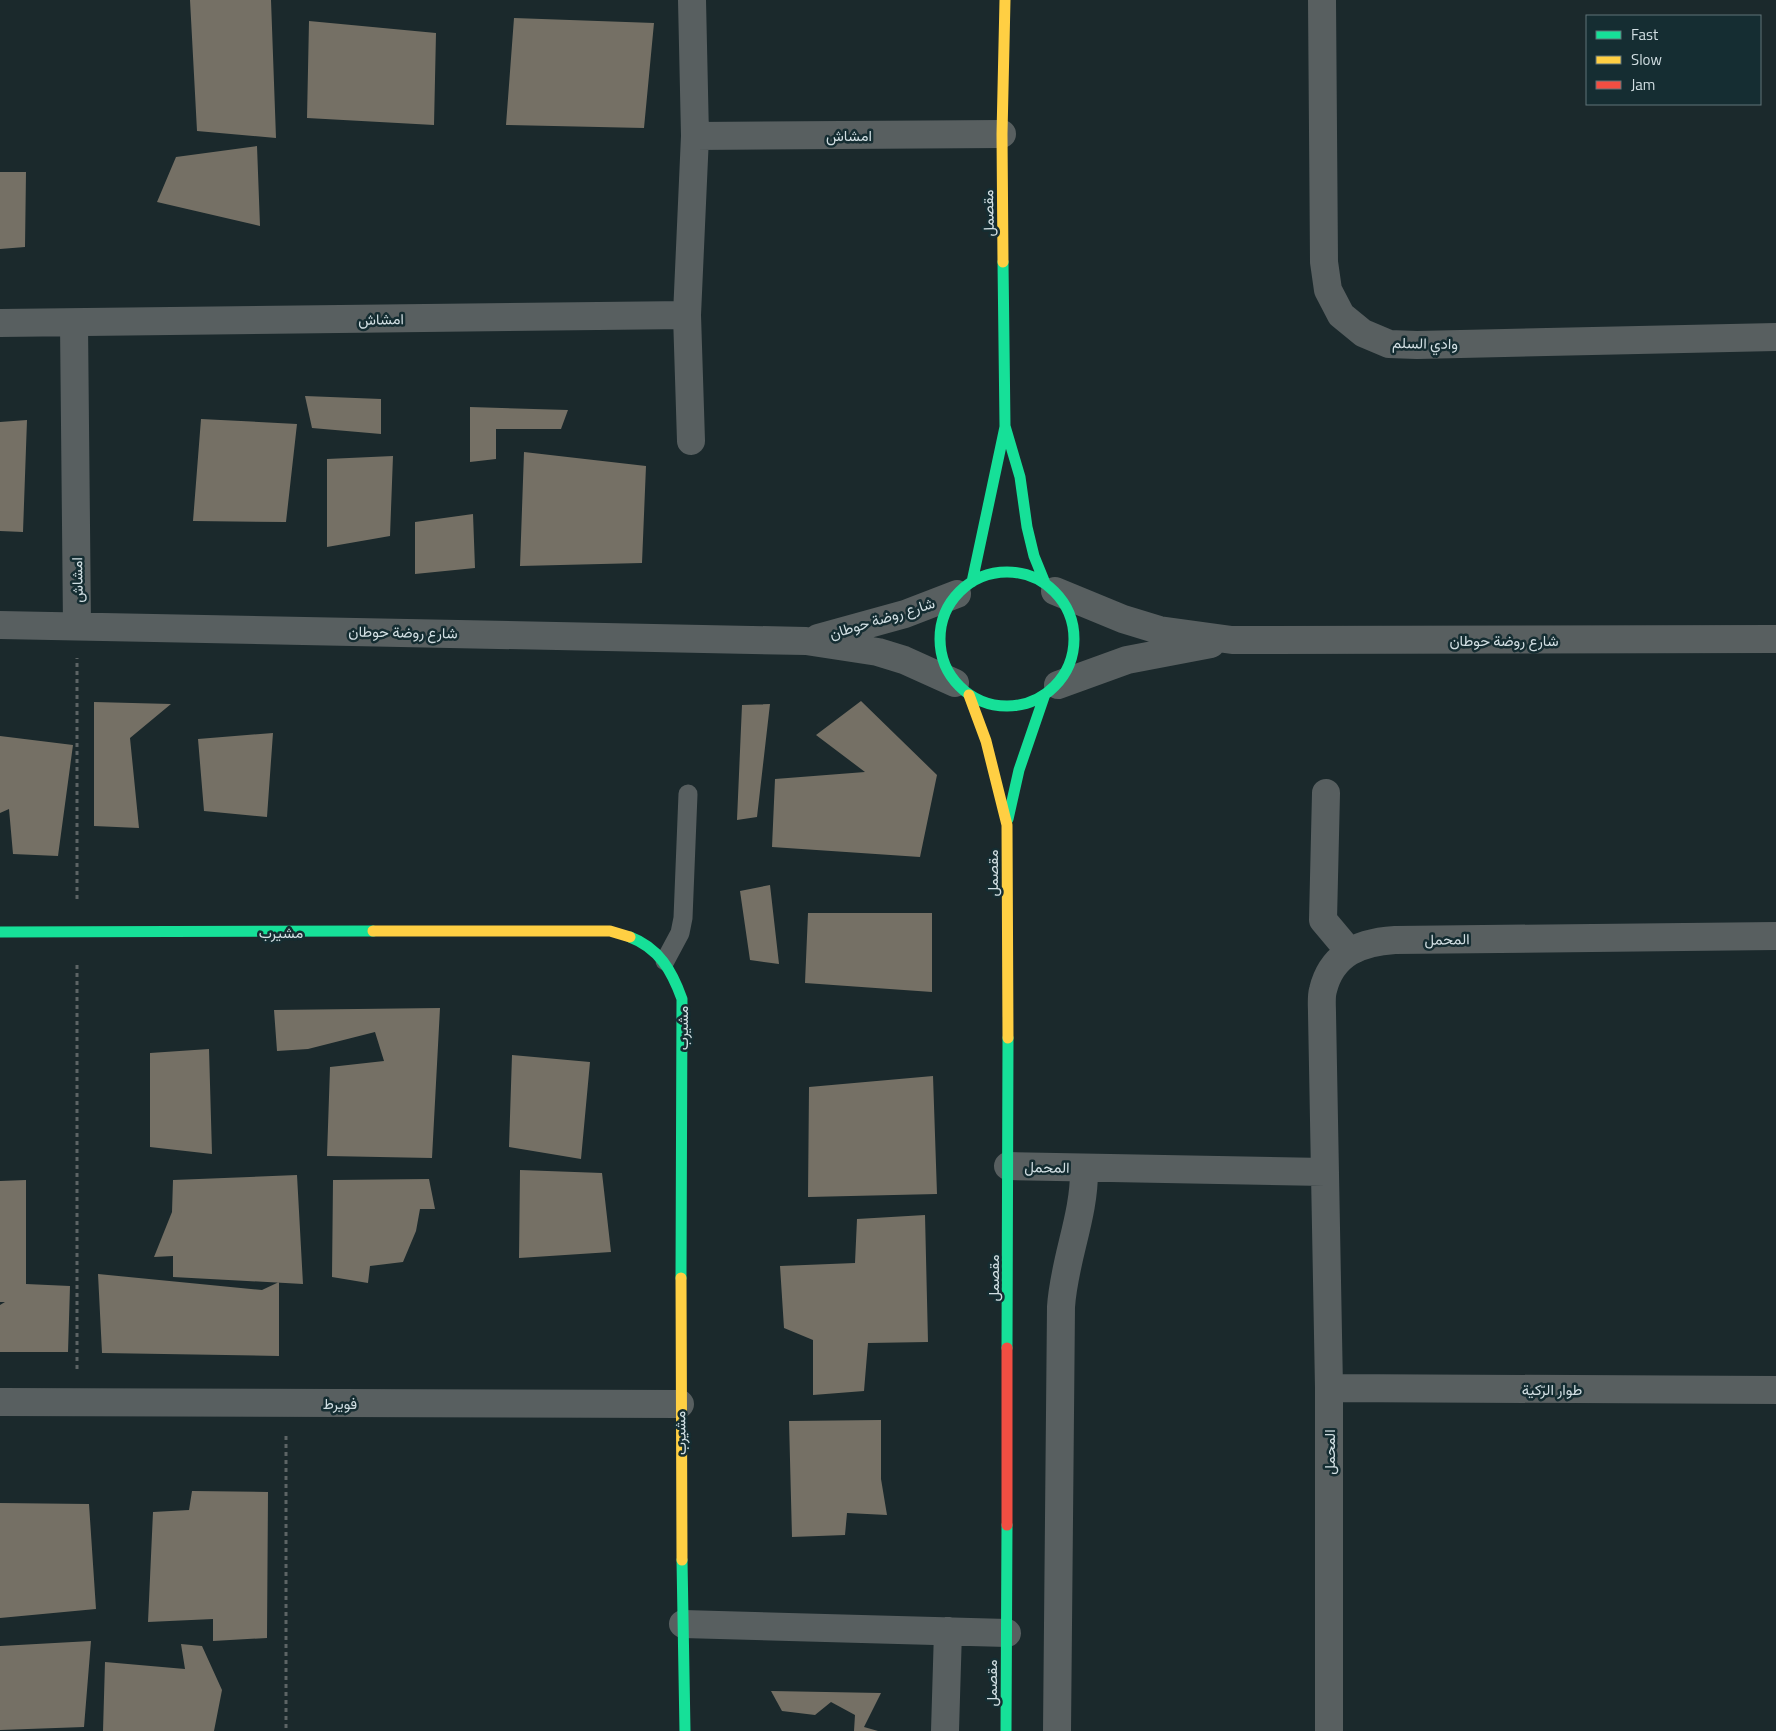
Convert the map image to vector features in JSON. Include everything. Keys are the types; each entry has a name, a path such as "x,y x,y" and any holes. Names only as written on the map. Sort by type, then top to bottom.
{"street":[{"path":"691,442 687,315 696,136 692,0"},
{"name":"مقصمل","path":"1005,0 1002,134 1006,426 1020,477 1030,537 1050,587"},
{"name":"وادي السلم","path":"1322,0 1324,262 1328,290 1341,315 1362,333 1389,344 1417,345 1776,337"},
{"name":"امشاش","path":"696,136 1002,134"},
{"name":"امشاش","path":"0,323 74,324 687,315"},
{"name":"امشاش","path":"74,324 77,625"},
{"name":"مقصمل","path":"965,588 1006,426"},
{"path":"1009,572 1028,575 1050,587 1067,607 1074,627 1075,647 1070,668 1051,691 1026,705 1006,707 987,704 962,689 945,666 940,647 940,628 946,610 965,588 990,574 1009,572"},
{"name":"شارع روضة حوطان","path":"1050,587 1097,610 1150,627 1232,640 1776,639"},
{"name":"شارع روضة حوطان","path":"806,641 905,614 965,588"},
{"name":"شارع روضة حوطان","path":"0,625 77,625 806,641 878,652 904,660 962,689"},
{"name":"شارع روضة حوطان","path":"1051,691 1127,660 1232,640"},
{"name":"مقصمل","path":"962,689 986,741 1007,825"},
{"name":"مقصمل","path":"1006,1731 1007,825 1019,770 1051,691"},
{"path":"1326,793 1323,920 1349,951"},
{"name":"مشيرب","path":"0,932 610,931 637,939 650,946 665,961 676,979 682,999 680,1404 685,1731"},
{"name":"المحمل","path":"1329,1731 1329,1388 1323,990 1333,968 1349,951 1371,942 1395,940 1776,936"},
{"name":"المحمل","path":"1008,1166 1325,1172"},
{"path":"1056,1731 1061,1307 1063,1280 1082,1208 1084,1168"},
{"name":"طوار الرّكية","path":"1329,1388 1776,1390"},
{"name":"فويرط","path":"0,1402 680,1404"},
{"path":"683,1624 1007,1633"},
{"path":"945,1731 948,1631"}],"lane":[{"path":"665,961 680,933 683,918 688,794"}],"path":[{"path":"76,1402 77,625"},
{"path":"286,1403 286,1731"}],"building":[{"path":"190,0 271,0 276,138 197,131"},
{"path":"514,18 654,23 644,128 506,125"},
{"path":"309,21 436,33 434,125 307,118"},
{"path":"257,146 260,226 157,202 176,157"},
{"path":"0,172 26,172 25,247 0,249"},
{"path":"305,396 381,399 381,434 312,428"},
{"path":"470,407 568,410 561,429 496,429 496,459 470,462"},
{"path":"201,419 297,424 286,522 193,521"},
{"path":"27,420 23,532 0,531 0,422"},
{"path":"524,452 646,466 642,563 520,566"},
{"path":"393,456 390,536 327,547 327,459"},
{"path":"473,514 475,568 415,574 415,522"},
{"path":"861,701 937,775 920,857 772,847 775,779 865,772 816,735"},
{"path":"94,702 171,704 130,738 139,828 94,826"},
{"path":"770,704 757,817 737,820 742,705"},
{"path":"273,733 267,817 204,811 198,739"},
{"path":"0,736 73,745 58,856 13,854 9,809 0,813"},
{"path":"770,885 779,964 750,960 740,891"},
{"path":"808,913 932,913 932,992 805,983"},
{"path":"440,1008 432,1158 327,1156 330,1067 384,1061 375,1032 308,1049 277,1051 274,1010"},
{"path":"209,1049 212,1154 150,1147 150,1053"},
{"path":"512,1055 590,1062 581,1159 509,1147"},
{"path":"933,1076 937,1194 808,1197 809,1087"},
{"path":"520,1170 602,1173 611,1252 519,1258"},
{"path":"297,1175 303,1284 173,1277 173,1256 154,1257 172,1212 173,1180"},
{"path":"429,1179 435,1209 420,1209 416,1231 403,1262 370,1266 368,1283 332,1277 333,1180"},
{"path":"26,1180 26,1284 70,1286 68,1352 0,1352 0,1305 5,1302 0,1302 0,1181"},
{"path":"925,1215 928,1342 868,1343 864,1391 813,1395 813,1340 784,1328 780,1266 855,1263 857,1219"},
{"path":"98,1274 262,1290 279,1282 279,1356 102,1353"},
{"path":"881,1420 881,1479 887,1515 847,1513 845,1535 792,1537 789,1421"},
{"path":"192,1491 268,1492 267,1638 213,1641 213,1619 148,1622 153,1512 189,1510"},
{"path":"0,1503 89,1504 96,1609 0,1618"},
{"path":"91,1641 84,1727 0,1730 0,1646"},
{"path":"181,1644 202,1646 222,1690 214,1731 103,1731 105,1662 185,1669"},
{"path":"771,1691 881,1693 864,1727 878,1731 854,1731 855,1715 831,1702 815,1715 782,1711"}],"traffic: fast":[{"path":"1003,262 1005,426 1020,477 1027,527 1034,556 1045,583"},
{"path":"972,582 1005,427"},
{"path":"1007,572 1033,577 1055,591 1069,613 1074,639 1069,665 1055,687 1033,701 1007,706 981,701 959,687 945,665 940,639 945,613 959,591 981,577 1007,572"},
{"path":"1008,819 1019,770 1044,697"},
{"path":"0,932 373,931"},
{"path":"630,937 649,947 657,954 669,970 682,999 681,1278"},
{"path":"1007,1348 1008,1038"},
{"path":"1006,1731 1007,1525"},
{"path":"682,1560 685,1731"}],"traffic: slow":[{"path":"1003,262 1002,134 1005,0"},
{"path":"969,695 986,741 1007,825 1008,1038"},
{"path":"373,931 610,931 630,937"},
{"path":"681,1278 682,1560"}],"traffic: jam":[{"path":"1007,1348 1007,1525"}]}
